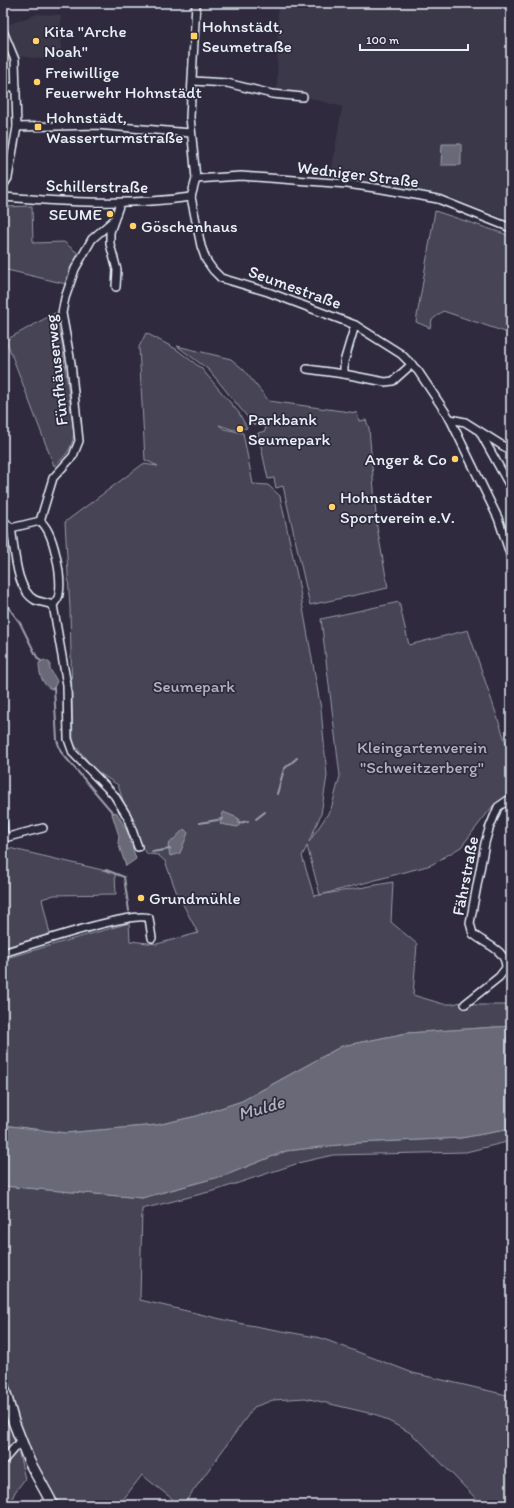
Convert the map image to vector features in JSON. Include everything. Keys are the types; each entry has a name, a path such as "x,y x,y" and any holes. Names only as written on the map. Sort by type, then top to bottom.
{"main road":[{"path":"3,1385 21,1443 53,1505"}],"street":[{"name":"Seumestraße","path":"196,3 191,134 196,178 191,197 200,246 206,260 221,278 268,292 356,325 391,346 412,364 450,419 498,518 511,557"},
{"path":"3,31 15,60 17,127 8,178 3,186"},
{"path":"192,81 227,83 272,94 303,96"},
{"path":"3,87 16,87"},
{"path":"17,127 96,125 134,127 191,134"},
{"name":"Wedniger Straße","path":"196,178 241,176 347,184 382,189 438,199 511,228"},
{"name":"Schillerstraße","path":"3,197 62,203 120,203 156,202 191,197"},
{"name":"Fünfhäuserweg","path":"116,288 117,270 110,244 110,232 120,203"},
{"name":"Fünfhäuserweg","path":"40,521 53,478 73,456 79,441 71,363 62,314 64,298 75,269 92,240 114,220"},
{"path":"344,374 344,362 356,325"},
{"path":"307,369 385,382 393,381 412,364"},
{"path":"450,419 465,422 480,433 511,451"},
{"path":"480,433 511,488"},
{"path":"3,520 11,528 20,581 25,590 34,600 53,604"},
{"path":"11,528 40,521 46,525 56,553 59,595 53,604 67,685 68,739 73,753 114,795 126,816 138,847"},
{"name":"Fährstraße","path":"465,1004 499,977 506,968 504,956 473,934 470,923 489,829 498,807 511,798"},
{"path":"3,823 4,838 43,828"},
{"path":"3,953 108,922 138,916 149,918 152,938"},
{"path":"3,1461 15,1447 21,1443"}],"shaded area":[{"path":"278,3 511,3 511,221 438,193 330,179 342,107 277,89"},
{"name":"Kita \"Arche Noah\"","path":"37,14 61,15 61,61 17,56 4,26"}],"green space":[{"path":"32,206 33,243 64,242 80,255 66,284 3,269 3,207"},
{"path":"435,211 511,236 511,334 443,311 432,320 430,328 416,322"},
{"path":"55,313 62,342 74,434 72,444 68,452 54,466 6,340"},
{"path":"146,333 176,349 201,368 239,413 247,428 234,430 219,425 224,429 243,433 253,484 268,485 280,496 298,580 321,709 327,776 321,814 309,842 331,809 340,776 321,619 399,602 409,645 468,630 511,758 511,793 492,807 461,847 431,865 321,895 393,882 391,922 417,944 413,995 443,1004 453,1004 465,1001 476,1005 511,1005 511,1026 407,1033 342,1046 242,1101 197,1116 157,1125 65,1133 3,1125 3,959 129,923 130,941 157,944 198,933 176,891 165,861 158,855 148,854 136,843 118,785 96,771 73,743 70,609 65,522 143,464 158,466 145,460 139,347","holes":["307,846 320,895 314,896 302,856"]},
{"name":"Hohnstädter Sportverein e.V.","path":"177,346 231,359 243,369 269,401 357,413 359,421 366,420 369,428 377,527 388,588 310,605 283,486 276,488 274,478 268,479 258,433 265,431 266,427 253,424 209,370"},
{"path":"9,848 115,873 116,894 54,895 42,899 50,934 3,948 3,849"},
{"path":"511,1129 511,1141 466,1152 333,1155 302,1162 217,1190 142,1209 140,1300 238,1323 321,1338 413,1373 511,1396 511,1505 482,1505 422,1443 409,1432 377,1415 305,1398 273,1400 254,1407 183,1505 180,1505 142,1475 119,1505 57,1505 28,1450 16,1415 9,1384 3,1369 3,1186 142,1198 226,1175 286,1151 356,1143 461,1138"},
{"path":"3,1387 25,1479 15,1492 9,1505 3,1505"}],"water":[{"path":"442,144 461,144 461,165 441,165"},
{"path":"44,660 50,663 50,669 57,681 54,688 51,689 45,684 40,674 39,663"},
{"path":"114,812 117,813 128,833 136,859 126,866 118,843 119,836 112,814"},
{"path":"223,812 238,818 240,824 238,827 220,824"},
{"path":"184,829 188,833 180,853 170,856 168,845"},
{"name":"Mulde","path":"511,1026 511,1129 461,1138 356,1143 286,1151 226,1175 142,1198 3,1186 3,1125 65,1133 157,1125 197,1116 242,1101 342,1046 407,1033"}],"waterway":[{"path":"3,600 20,623 38,659 41,661"},
{"path":"54,688 57,740 61,752 113,813"},
{"path":"277,794 284,769 297,758"},
{"path":"256,819 265,812"},
{"path":"200,823 223,819"},
{"path":"239,823 248,821"},
{"path":"152,852 170,849"},
{"path":"106,870 124,877 129,911"}],"place":[{"name":"Hohnstädt, Seumetraße","path":"194,36"},
{"name":"Kita \"Arche Noah\"","path":"36,41"},
{"name":"Freiwillige Feuerwehr Hohnstädt","path":"37,82"},
{"name":"Hohnstädt, Wasserturmstraße","path":"38,127"},
{"name":"SEUME","path":"110,214"},
{"name":"Göschenhaus","path":"133,226"},
{"name":"Parkbank Seumepark","path":"240,429"},
{"name":"Anger & Co","path":"455,459"},
{"name":"Hohnstädter Sportverein e.V.","path":"332,507"},
{"name":"Grundmühle","path":"141,898"}],"park label":[{"name":"Seumepark","path":"194,686"},
{"name":"Kleingartenverein \"Schweitzerberg\"","path":"422,757"}]}
